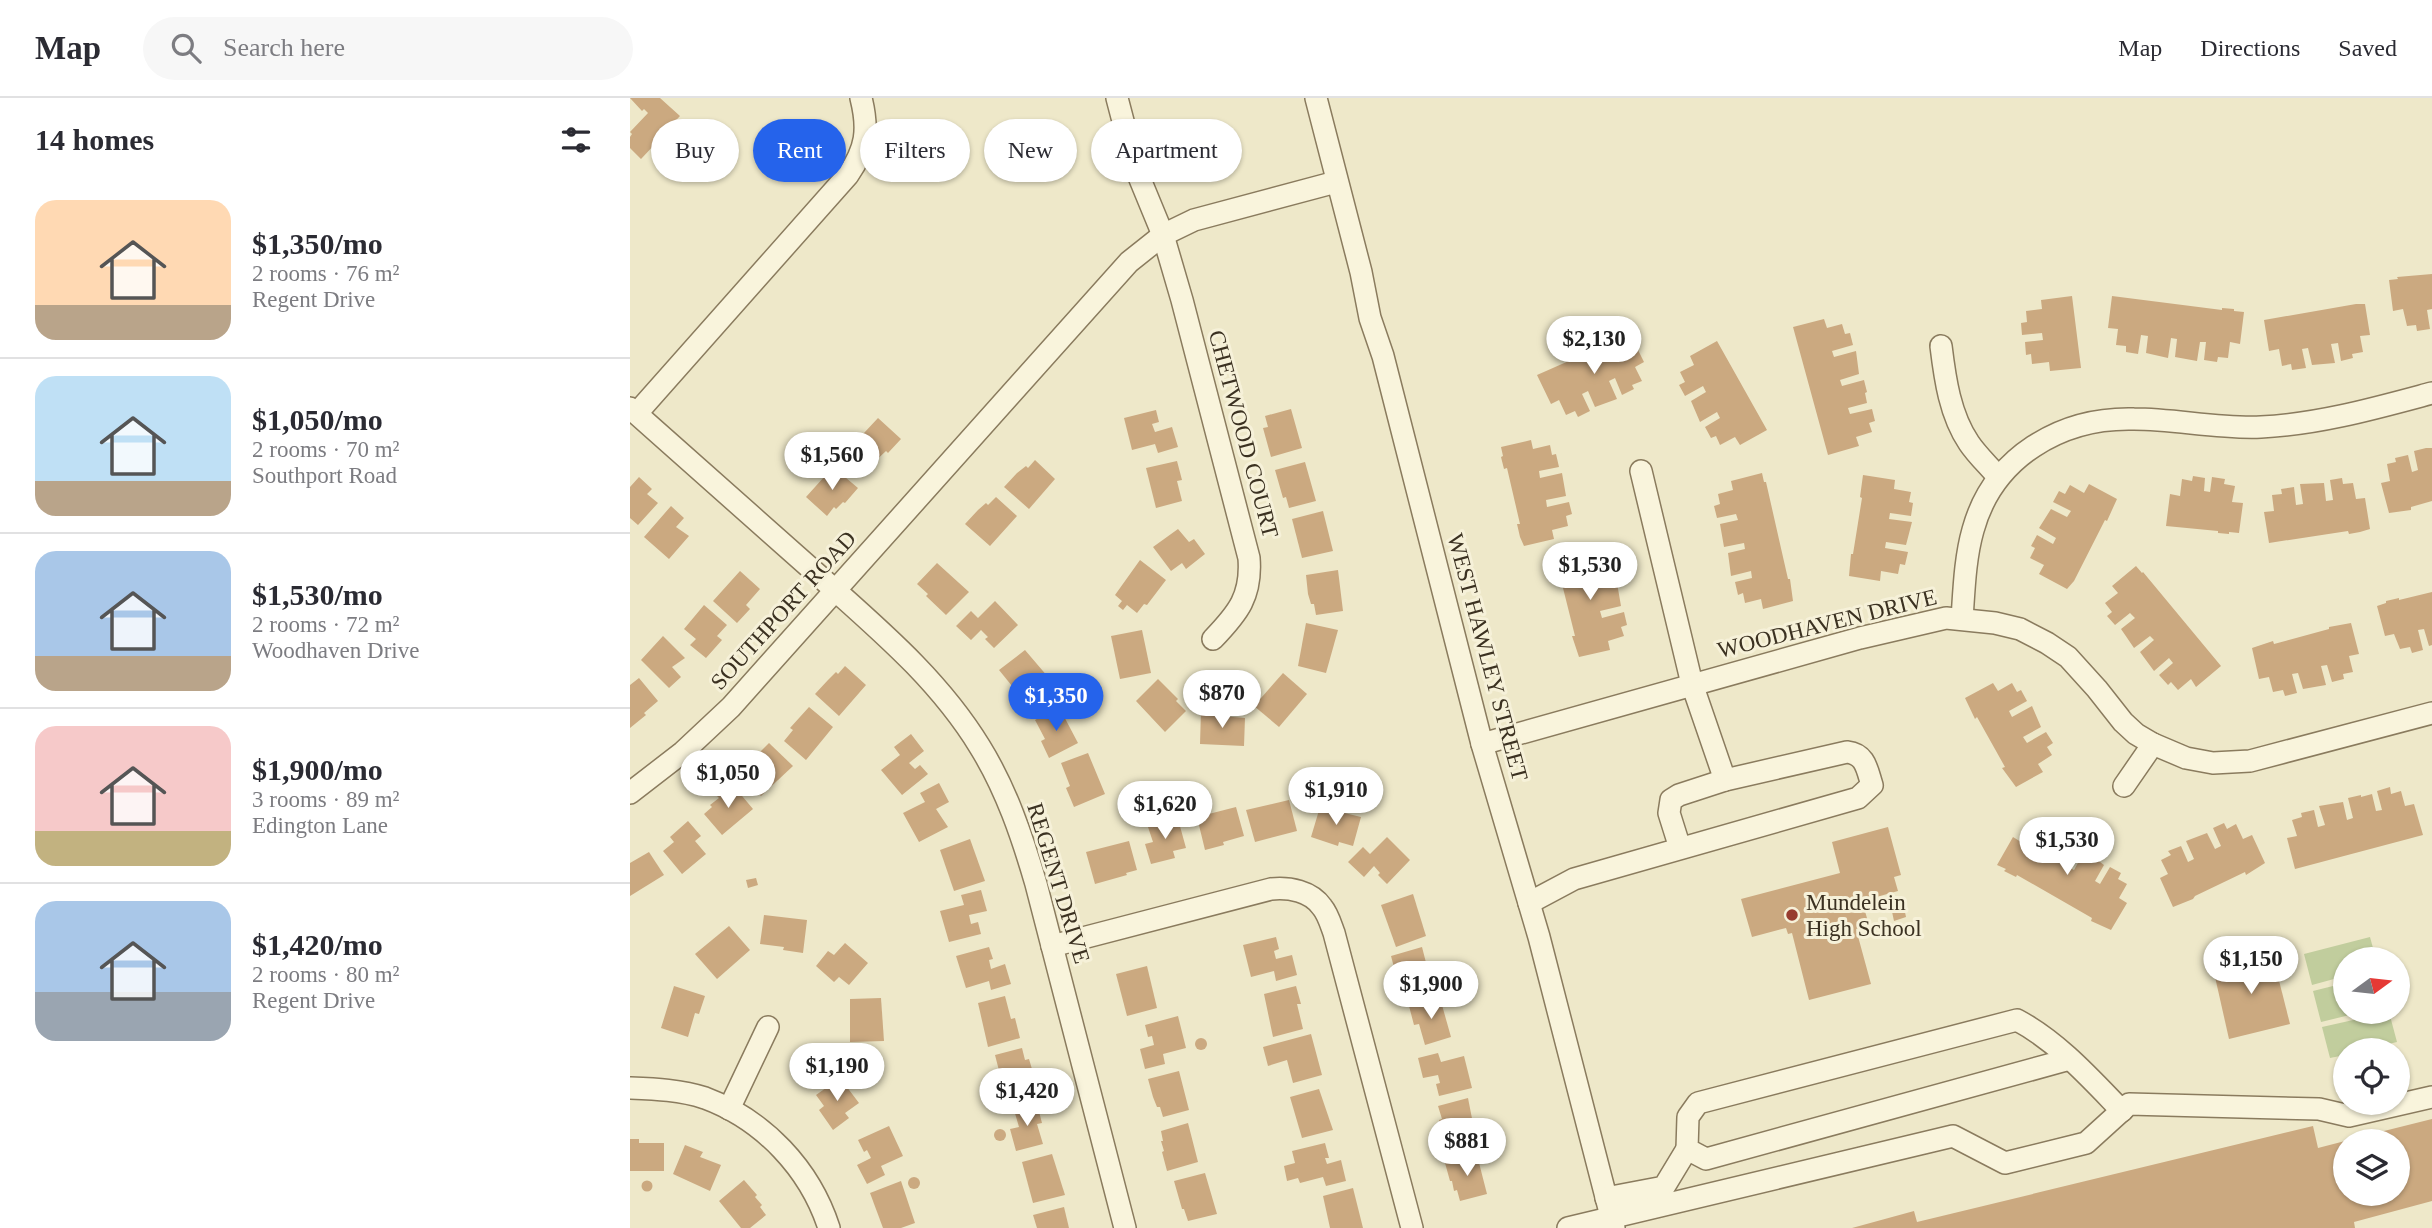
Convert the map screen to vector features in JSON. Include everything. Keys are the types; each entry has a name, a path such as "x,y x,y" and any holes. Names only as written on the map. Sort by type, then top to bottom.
{"street":[{"path":"633,411 848,175 860,157 865,141 861,98"},
{"name":"CHETWOOD COURT","path":"1117,98 1135,167 1163,234 1182,300 1249,558 1251,576 1245,600 1213,639"},
{"name":"WEST HAWLEY STREET","path":"1316,98 1482,744 1529,903 1610,1214"},
{"name":"SOUTHPORT ROAD","path":"630,793 683,752 731,707 837,592 1129,262 1163,234 1194,220 1336,182"},
{"path":"1941,346 1945,377 1955,415 1969,443 1998,477"},
{"path":"1962,619 1972,530 1986,496 1998,477 2018,457 2057,432 2094,422 2137,419 2207,426 2262,427 2339,418 2432,393"},
{"name":"REGENT DRIVE","path":"633,411 919,667 958,713 980,747 1000,783 1021,832 1125,1228"},
{"path":"1641,471 1692,684 1725,780"},
{"name":"WOODHAVEN DRIVE","path":"1482,744 1692,684 1946,618 1995,623 2021,629 2047,643 2068,657 2123,722 2153,744 2186,758 2213,763 2250,761 2432,713"},
{"path":"2124,786 2153,744"},
{"path":"1529,903 1574,879 1858,798 1872,785 1863,758 1856,753 1847,752 1725,780 1679,795 1671,800 1669,813 1681,848"},
{"path":"1052,946 1271,889 1284,888 1302,892 1322,906 1334,933 1412,1228"},
{"path":"1610,1214 1664,1187 1687,1149 1688,1117 1698,1103 2017,1020 2041,1032 2122,1111"},
{"path":"729,1109 768,1027"},
{"path":"1687,1149 1706,1159 2070,1059"},
{"path":"630,1088 666,1089 703,1097 729,1109 765,1132 790,1157 810,1183 829,1228"},
{"path":"1568,1228 1610,1214 1953,1136 2005,1163 2086,1143 2129,1104 2319,1108 2349,1116 2432,1097"}],"green space":[{"path":"2370,937 2373,947 2333,947 2333,979 2312,985 2304,954"},
{"path":"2333,986 2333,1019 2321,1022 2313,991"},
{"path":"2335,1024 2392,1024 2396,1038 2333,1038 2333,1057 2330,1058 2322,1027"}],"building":[{"path":"630,98 660,98 680,116 677,119 651,119 651,148 641,159 630,148 630,132 648,113 644,109 642,111"},
{"path":"2432,274 2432,309 2427,310 2430,329 2417,331 2416,325 2407,326 2403,309 2393,311 2389,280"},
{"path":"2072,296 2081,368 2050,371 2049,362 2032,364 2031,354 2026,355 2025,342 2043,340 2042,333 2022,335 2021,323 2027,322 2026,311 2042,309 2041,300"},
{"path":"2112,296 2244,312 2240,344 2230,342 2228,358 2218,357 2217,362 2204,360 2206,342 2200,342 2197,361 2175,357 2177,339 2171,338 2168,358 2146,353 2148,336 2141,335 2138,354 2126,352 2126,346 2116,345 2118,329 2108,328"},
{"path":"2365,304 2370,335 2360,336 2363,352 2352,354 2353,358 2341,361 2338,343 2331,344 2335,363 2312,365 2308,348 2302,349 2306,368 2292,370 2291,364 2282,366 2279,349 2269,351 2264,320"},
{"path":"1824,319 1827,328 1842,324 1845,334 1850,333 1853,345 1832,351 1834,357 1856,351 1859,374 1840,380 1842,386 1864,380 1867,403 1848,408 1850,414 1872,409 1875,421 1869,423 1872,432 1856,437 1859,446 1828,455 1793,327"},
{"path":"1630,334 1644,362 1635,367 1642,381 1632,385 1634,389 1622,395 1615,378 1609,381 1617,399 1595,407 1588,391 1582,394 1590,411 1578,417 1575,411 1566,415 1559,400 1551,404 1537,375"},
{"path":"1717,341 1767,430 1740,445 1735,437 1720,445 1716,436 1711,438 1705,427 1720,418 1717,412 1700,422 1691,401 1706,392 1703,386 1685,396 1679,385 1685,382 1680,372 1694,365 1690,356"},
{"path":"1291,409 1302,448 1271,457 1263,428 1268,427 1265,416"},
{"path":"1156,410 1159,422 1152,424 1155,432 1172,427 1178,447 1158,453 1155,444 1132,450 1124,418"},
{"path":"878,418 901,439 870,466 850,448"},
{"path":"1531,440 1533,449 1550,445 1552,455 1556,454 1559,467 1539,471 1540,478 1562,473 1566,496 1546,500 1547,507 1569,502 1572,514 1566,516 1568,526 1552,530 1554,539 1524,546 1517,524 1520,524 1507,468 1504,469 1501,457 1501,447"},
{"path":"2432,448 2432,501 2411,507 2411,510 2389,513 2381,483 2390,481 2387,464 2396,462 2395,458 2408,455 2412,472 2418,470 2414,451"},
{"path":"1035,460 1055,479 1029,509 1004,487"},
{"path":"1177,461 1182,480 1177,481 1182,501 1156,508 1146,468"},
{"path":"1305,462 1316,501 1289,508 1286,497 1283,498 1275,470"},
{"path":"833,467 858,488 845,503 836,509 834,507 827,516 806,497"},
{"path":"1762,473 1790,579 1793,601 1763,609 1761,599 1745,603 1743,593 1738,595 1735,582 1752,578 1751,571 1731,576 1728,553 1745,549 1744,543 1724,547 1720,524 1738,520 1736,514 1717,518 1714,506 1720,504 1718,494 1733,490 1731,481"},
{"path":"1863,475 1895,480 1894,489 1911,492 1909,502 1913,503 1911,516 1890,513 1889,519 1912,522 1906,545 1886,542 1885,548 1908,552 1905,565 1900,564 1898,574 1881,571 1880,581 1849,576 1862,498"},
{"path":"2193,476 2205,478 2204,491 2210,492 2212,477 2225,479 2224,484 2235,486 2232,502 2243,503 2239,533 2166,526 2170,494 2180,496 2182,479 2192,481"},
{"path":"639,477 652,489 647,494 658,503 638,525 630,518 630,487"},
{"path":"2342,478 2343,484 2353,483 2356,499 2365,498 2370,529 2269,543 2264,512 2274,511 2272,495 2282,494 2281,489 2294,487 2296,505 2303,504 2300,484 2324,483 2326,501 2333,500 2330,480"},
{"path":"2089,484 2117,499 2074,581 2067,589 2039,574 2044,565 2030,558 2035,548 2031,546 2037,535 2053,544 2056,538 2039,528 2051,509 2067,517 2071,511 2053,502 2059,491 2065,494 2070,485 2084,493"},
{"path":"996,497 1017,516 990,546 965,524"},
{"path":"671,506 684,518 676,527 689,536 669,559 644,537"},
{"path":"1323,511 1333,551 1302,558 1292,519"},
{"path":"1178,529 1189,542 1194,539 1205,554 1186,569 1182,563 1171,571 1153,547"},
{"path":"1585,551 1587,560 1603,556 1605,566 1610,565 1613,577 1593,583 1594,589 1617,583 1621,606 1600,611 1602,618 1624,612 1627,625 1621,627 1624,636 1608,641 1610,650 1579,657 1554,558"},
{"path":"1140,560 1166,580 1147,605 1144,604 1137,613 1127,605 1123,610 1118,606 1122,601 1115,595"},
{"path":"937,563 969,592 946,615 917,584"},
{"path":"2136,566 2221,666 2196,687 2191,679 2178,690 2171,682 2168,685 2159,675 2173,663 2169,658 2154,671 2140,652 2154,640 2150,636 2134,648 2121,629 2135,618 2130,613 2115,625 2107,616 2112,612 2105,603 2118,593 2112,586"},
{"path":"1338,570 1343,611 1316,615 1308,594 1306,575"},
{"path":"740,571 760,589 746,605 750,609 737,623 713,601"},
{"path":"2432,592 2432,645 2429,646 2424,629 2418,630 2423,650 2412,653 2410,647 2400,649 2394,634 2385,636 2377,606 2386,601"},
{"path":"995,601 1018,625 994,648 981,630 971,640 956,626 971,611 978,618"},
{"path":"704,605 727,625 717,636 722,640 706,658 690,645 696,639 684,629"},
{"path":"1306,623 1338,630 1326,673 1298,666"},
{"path":"2351,623 2359,654 2349,656 2353,672 2343,674 2344,679 2332,682 2327,665 2321,666 2326,685 2303,689 2298,673 2292,674 2297,693 2285,696 2283,690 2273,692 2269,677 2259,679 2252,648"},
{"path":"1142,630 1151,673 1120,679 1111,636"},
{"path":"663,636 685,658 672,667 681,677 669,688 641,660"},
{"path":"1025,650 1054,684 1030,702 999,670"},
{"path":"845,666 866,685 839,716 815,694"},
{"path":"1283,673 1307,694 1279,727 1254,706"},
{"path":"639,678 658,701 630,728 630,685"},
{"path":"1158,679 1186,711 1165,732 1136,701"},
{"path":"1993,683 1998,691 2012,683 2017,692 2021,690 2027,701 2009,711 2012,717 2032,706 2041,727 2023,737 2027,743 2046,732 2053,743 2047,747 2052,755 2038,764 2043,772 2016,787 2002,768 2005,767 1965,698"},
{"path":"809,707 833,727 806,760 784,741 793,730 790,728"},
{"path":"1059,707 1078,743 1049,758 1041,741 1045,739 1035,720"},
{"path":"1201,711 1221,712 1221,716 1245,718 1244,746 1200,744"},
{"path":"911,734 924,751 909,763 915,769 920,765 928,774 902,795 881,770 900,755 894,747"},
{"path":"769,743 793,766 761,796 738,774"},
{"path":"1088,753 1105,794 1074,807 1066,788 1070,786 1061,763"},
{"path":"939,783 949,802 936,809 948,827 919,842 903,813 925,802 920,793"},
{"path":"732,784 753,809 722,835 704,814 719,798 717,796"},
{"path":"2390,787 2391,794 2401,791 2405,806 2414,804 2423,835 2295,869 2287,838 2297,836 2292,820 2302,817 2301,813 2314,810 2318,827 2325,825 2319,806 2343,802 2347,820 2353,818 2348,798 2361,795 2372,794 2376,811 2382,810 2377,791"},
{"path":"1289,800 1297,831 1255,842 1246,810"},
{"path":"1236,807 1244,836 1205,850 1197,817"},
{"path":"1320,807 1361,817 1353,846 1339,842 1338,846 1311,837"},
{"path":"1178,819 1186,848 1173,851 1175,858 1151,864 1145,844 1153,842 1148,827"},
{"path":"688,821 701,836 695,841 706,854 682,874 663,851 674,842 670,837"},
{"path":"2224,823 2227,829 2236,824 2243,839 2252,835 2265,863 2246,875 2245,872 2173,907 2160,878 2168,874 2161,860 2171,855 2168,851 2181,846 2188,862 2194,859 2186,841 2207,833 2215,849 2221,846 2213,828"},
{"path":"1888,827 1901,875 1894,877 1898,891 1862,901 1869,925 1856,929 1871,984 1809,1000 1792,933 1788,934 1786,928 1752,937 1741,899 1840,873 1832,842"},
{"path":"2030,828 2052,836 2043,852 2048,855 2058,838 2078,851 2068,867 2074,870 2084,852 2104,865 2095,881 2100,884 2110,867 2121,873 2118,879 2127,884 2119,898 2127,903 2111,930 1997,865 2013,837 2021,842"},
{"path":"1387,837 1410,860 1387,884 1374,866 1364,877 1348,862 1363,847 1370,854"},
{"path":"970,839 985,881 954,891 940,850"},
{"path":"1129,841 1137,870 1095,884 1086,852"},
{"path":"649,852 664,875 630,896 630,863"},
{"path":"756,878 758,885 748,888 746,880"},
{"path":"981,890 987,911 969,915 971,924 978,922 981,934 949,942 940,911 964,905 961,895"},
{"path":"1413,894 1426,936 1396,947 1381,905"},
{"path":"1903,903 1906,917 1894,921 1891,907"},
{"path":"764,915 807,920 803,953 760,944"},
{"path":"729,926 750,950 717,979 695,954"},
{"path":"1276,937 1279,949 1274,951 1276,959 1292,955 1297,975 1276,981 1274,971 1251,977 1243,945"},
{"path":"845,943 868,963 849,985 839,977 834,982 816,966 828,951 834,955"},
{"path":"989,947 993,959 989,960 991,969 1005,964 1011,984 991,990 989,981 966,988 956,956"},
{"path":"1422,947 1433,990 1405,998 1391,956"},
{"path":"2272,953 2290,1024 2229,1039 2213,968"},
{"path":"1147,966 1157,1008 1127,1016 1116,974"},
{"path":"674,986 705,996 699,1014 695,1013 688,1037 661,1028"},
{"path":"1296,986 1303,1029 1273,1037 1264,994"},
{"path":"1005,996 1020,1038 988,1047 978,1003"},
{"path":"881,998 884,1041 850,1042 850,999"},
{"path":"1440,998 1451,1037 1425,1045 1419,1024 1414,1025 1409,1006"},
{"path":"1178,1016 1186,1048 1163,1054 1165,1064 1145,1069 1140,1049 1154,1045 1152,1036 1148,1037 1145,1025"},
{"path":"1311,1034 1322,1075 1293,1083 1287,1060 1268,1066 1263,1047"},
{"path":"1201,1038 1207,1044 1201,1050 1195,1044"},
{"path":"1022,1048 1025,1060 1029,1059 1037,1086 1005,1094 995,1055"},
{"path":"1438,1053 1441,1062 1464,1056 1472,1088 1439,1096 1436,1084 1440,1083 1438,1075 1423,1078 1418,1058"},
{"path":"1179,1071 1189,1110 1163,1117 1148,1079"},
{"path":"840,1078 859,1103 845,1113 849,1118 833,1130 819,1110 824,1106 816,1095"},
{"path":"1319,1089 1333,1130 1302,1138 1290,1097"},
{"path":"1468,1098 1476,1139 1446,1148 1438,1106"},
{"path":"1037,1104 1042,1123 1037,1124 1043,1144 1016,1151 1010,1129 1019,1127 1014,1110"},
{"path":"2432,1119 2432,1201 2354,1222 2355,1228 1852,1228 1914,1211 1917,1222 2313,1126 2318,1148 2333,1144 2333,1206 2410,1206 2410,1129 2392,1129"},
{"path":"1188,1123 1198,1162 1167,1171 1162,1152 1161,1131"},
{"path":"889,1126 903,1156 881,1166 885,1175 867,1184 857,1165 871,1158 867,1150 864,1152 858,1140"},
{"path":"1000,1129 1006,1135 1000,1141 994,1135"},
{"path":"630,1139 639,1139 639,1143 664,1143 664,1171 630,1171"},
{"path":"1325,1143 1329,1158 1325,1158 1327,1164 1341,1160 1346,1181 1326,1186 1323,1177 1300,1183 1298,1178 1287,1181 1284,1166 1295,1163 1292,1151"},
{"path":"685,1145 703,1152 700,1157 721,1165 710,1191 673,1174"},
{"path":"1052,1154 1065,1195 1033,1203 1022,1162"},
{"path":"1477,1155 1487,1194 1460,1201 1445,1163"},
{"path":"1205,1173 1217,1214 1188,1221 1174,1181"},
{"path":"914,1177 920,1183 914,1189 908,1183"},
{"path":"744,1180 757,1195 755,1197 766,1215 750,1228 741,1228 719,1201"},
{"path":"647,1181 651,1182 651,1190 647,1191 643,1190 642,1186 643,1182"},
{"path":"901,1181 915,1223 901,1228 883,1228 870,1193"},
{"path":"1353,1188 1363,1228 1330,1228 1323,1196"},
{"path":"1064,1207 1069,1228 1037,1228 1033,1215"}],"place":[{"name":"Mundelein High School","path":"1792,915"}]}
